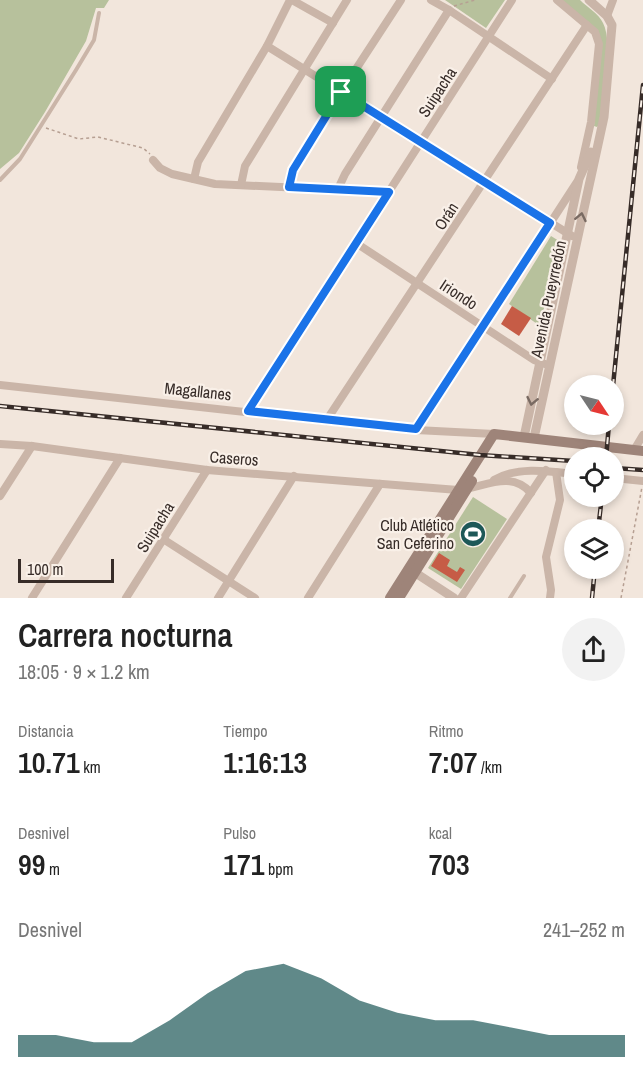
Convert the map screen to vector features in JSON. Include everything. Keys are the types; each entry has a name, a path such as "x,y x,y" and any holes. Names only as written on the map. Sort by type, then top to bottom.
{"main road":[{"name":"Magallanes","path":"498,434 639,450"},
{"path":"399,598 412,571 498,434"},
{"path":"390,598 412,571"}],"street":[{"path":"194,179 198,162 267,46 291,0 333,23"},
{"path":"241,185 245,166 347,0"},
{"path":"289,187 293,170 402,0"},
{"path":"430,0 449,10 552,79"},
{"name":"Suipacha","path":"248,411 512,0"},
{"path":"557,0 587,25"},
{"path":"589,0 607,16 613,0"},
{"path":"338,189 345,174 449,10"},
{"name":"Avenida Pueyrredón","path":"529,438 572,236 604,117 612,32 607,16"},
{"name":"Avenida Pueyrredón","path":"572,236 579,179 591,122 599,44 595,32 587,25"},
{"name":"Orán","path":"326,421 587,25"},
{"path":"267,46 572,236"},
{"name":"Avenida Pueyrredón","path":"579,179 600,130"},
{"path":"153,160 160,168 172,174 215,184 389,192"},
{"path":"416,429 579,179"},
{"name":"Iriondo","path":"356,243 544,364"},
{"name":"Magallanes","path":"0,385 326,421 498,434"},
{"path":"639,450 643,435"},
{"name":"Caseros","path":"0,444 32,446 207,470 462,490"},
{"path":"0,496 32,446"},
{"path":"32,598 120,458"},
{"name":"Suipacha","path":"126,598 207,470"},
{"path":"462,490 493,481 502,475 546,470 564,473"},
{"path":"461,598 546,470"},
{"path":"549,598 551,590 546,557 560,500 556,472"},
{"path":"218,598 294,476"},
{"path":"624,479 643,482"},
{"path":"493,481 513,482 525,486 531,493"},
{"path":"308,598 380,484"},
{"path":"164,539 255,598"},
{"path":"412,571 454,598"}],"lane":[{"path":"0,180 20,159 94,40 99,13"},
{"path":"510,598 524,576"}],"path":[{"path":"449,10 458,4 475,0"},
{"path":"41,126 79,139 98,137 142,147 153,160"},
{"path":"621,598 643,482"}],"green space":[{"path":"0,0 109,0 104,8 96,8 86,41 19,153 0,169"},
{"path":"445,0 505,0 486,28"},
{"path":"561,0 580,0 599,17 606,32 606,72 597,127 594,126 601,41"},
{"path":"551,236 559,241 540,326 509,304"},
{"name":"Club Atlético San Ceferino","path":"473,497 507,519 461,589 428,568"}],"building":[{"path":"512,306 531,318 519,336 501,324"},
{"path":"439,553 450,560 447,566 457,572 460,567 465,570 457,582 431,566"}],"railway":[{"path":"614,375 643,85"},
{"path":"0,406 480,455 564,460"},
{"path":"607,447 608,435"},
{"path":"624,469 643,470"},
{"path":"599,519 601,507"},
{"path":"592,598 594,579"}],"place":[{"name":"Club Atlético San Ceferino","path":"473,534"}],"route":[{"path":"341,92 550,223 416,429 248,411 389,192 289,187 293,170 341,92"}]}
